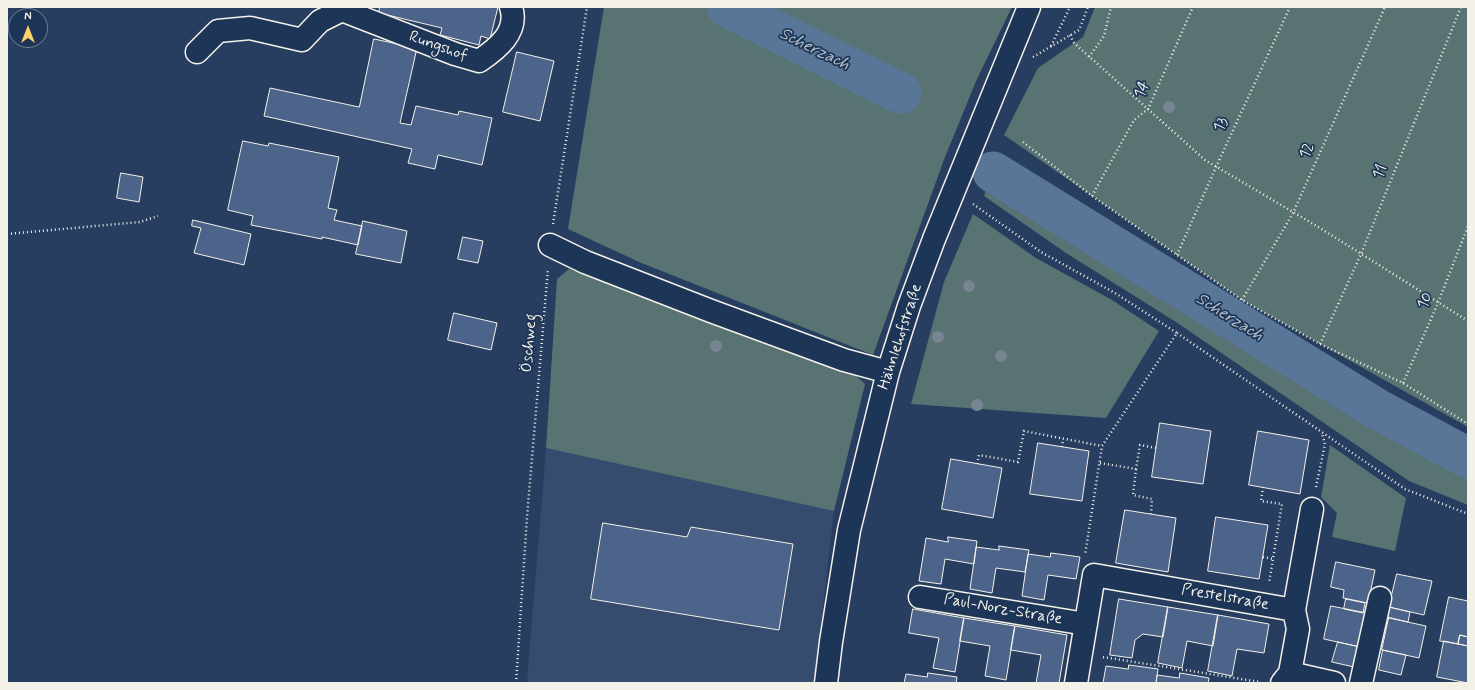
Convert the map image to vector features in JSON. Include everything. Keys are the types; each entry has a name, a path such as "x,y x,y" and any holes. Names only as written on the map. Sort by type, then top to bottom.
{"street":[{"name":"Rungshof","path":"196,52 218,31 250,28 302,40 320,21 342,10 357,11 456,54 479,61 494,51 510,32 513,13 511,7"},
{"name":"Hähnlehofstraße","path":"826,683 849,530 888,372 909,306 934,239 1029,7"},
{"path":"550,245 585,262 711,311 844,360 888,372"},
{"path":"1312,509 1294,610 1298,629 1286,678 1334,683"},
{"name":"Prestelstraße","path":"1094,575 1294,610"},
{"name":"Paul-Norz-Straße","path":"1076,683 1094,575"},
{"name":"Paul-Norz-Straße","path":"920,596 1086,624"},
{"path":"1361,683 1380,598"}],"path":[{"name":"Öschweg","path":"516,683 527,516 550,245 557,192 587,7"},
{"path":"1051,46 1070,7"},
{"path":"1027,61 1079,30 1088,7"},
{"path":"1089,57 1104,36 1111,7"},
{"name":"14","path":"1092,196 1134,120 1148,109 1193,7"},
{"name":"13","path":"1177,255 1290,7"},
{"name":"12","path":"1242,300 1293,212 1385,7"},
{"name":"11","path":"1320,344 1361,254 1461,7"},
{"path":"1069,35 1074,43 1089,57 1205,160 1293,212 1468,321"},
{"path":"1023,142 1092,196 1242,300 1320,344 1403,383 1468,424"},
{"path":"971,203 1042,252 1115,293 1177,333 1405,489 1468,514"},
{"path":"7,234 140,222 158,216"},
{"name":"10","path":"1403,383 1438,303 1468,226"},
{"path":"1094,575 1083,564 1102,446 1177,333"},
{"path":"977,464 979,455 1018,462 1024,431 1102,446"},
{"path":"1312,509 1325,444 1322,432"},
{"path":"1062,447 1063,439"},
{"path":"1151,514 1152,499 1133,495 1140,445 1156,448"},
{"path":"1100,463 1136,469"},
{"path":"1263,488 1261,501 1282,504 1265,605"},
{"path":"1263,557 1273,559"},
{"path":"1081,653 1264,683"}],"shaded area":[{"path":"546,448 834,511 814,683 527,683"}],"green space":[{"path":"604,7 1012,7 977,79 945,157 873,355 639,262 568,229"},
{"path":"1095,7 1468,7 1468,427 1242,300 1004,135 1038,68 1083,37"},
{"path":"995,160 1307,365 1468,450 1468,505 1409,481 1176,322 1066,253 984,196"},
{"path":"973,214 1036,258 1112,300 1159,331 1106,418 911,404 944,282"},
{"path":"569,269 854,374 865,384 834,511 546,448 557,279"},
{"path":"1330,445 1406,498 1395,551 1332,537 1337,513 1321,497"}],"building":[{"path":"380,7 498,7 490,39 481,36 479,45 440,35 442,28 379,13"},
{"path":"374,39 417,48 400,123 411,125 416,106 458,115 459,111 492,118 482,165 438,155 435,169 408,163 412,149 264,116 270,88 359,107"},
{"path":"517,52 554,61 540,121 503,112"},
{"path":"243,141 268,146 269,143 339,157 328,208 337,210 334,220 362,226 358,245 322,237 322,239 251,225 253,216 228,210"},
{"path":"121,173 143,177 139,202 117,198"},
{"path":"193,220 251,234 244,265 194,253 201,228 192,226"},
{"path":"363,221 407,231 401,263 356,254"},
{"path":"463,237 483,241 478,263 458,259"},
{"path":"454,313 497,323 491,350 448,340"},
{"path":"1160,423 1211,431 1203,484 1152,477"},
{"path":"1258,431 1309,440 1300,494 1249,485"},
{"path":"1038,443 1089,451 1082,501 1030,494"},
{"path":"951,459 1002,468 993,518 942,509"},
{"path":"1125,510 1176,518 1168,572 1116,563"},
{"path":"1216,517 1268,525 1259,579 1208,571"},
{"path":"603,523 687,537 691,527 793,544 779,630 591,599"},
{"path":"948,537 977,541 974,564 945,559 941,584 919,581 926,538 948,542"},
{"path":"999,546 1029,550 1025,572 996,568 992,593 970,589 976,547 999,550"},
{"path":"1051,553 1080,557 1076,579 1048,575 1044,600 1022,596 1028,554 1050,557"},
{"path":"1336,562 1375,570 1368,603 1343,598 1344,590 1331,587"},
{"path":"1397,574 1432,581 1424,615 1389,607"},
{"path":"1449,597 1468,601 1468,637 1460,635 1458,644 1440,641"},
{"path":"1119,599 1168,607 1163,637 1143,634 1135,640 1132,658 1110,655"},
{"path":"1346,599 1365,603 1363,613 1344,609"},
{"path":"1331,606 1367,613 1360,647 1324,639"},
{"path":"1168,607 1218,615 1213,646 1187,641 1182,668 1158,663"},
{"path":"1389,607 1410,612 1408,622 1387,617"},
{"path":"913,609 964,618 955,672 933,668 939,638 909,633"},
{"path":"1218,615 1269,624 1264,653 1237,649 1232,676 1208,671"},
{"path":"964,618 1015,626 1006,680 985,676 990,646 960,641"},
{"path":"1389,618 1426,626 1419,658 1382,650"},
{"path":"1015,626 1067,635 1059,683 1036,683 1041,655 1011,650"},
{"path":"1460,635 1468,637 1468,646 1458,644"},
{"path":"1444,641 1468,646 1468,683 1437,677"},
{"path":"1338,642 1360,647 1354,667 1332,662"},
{"path":"1383,650 1406,655 1401,675 1379,670"},
{"path":"1129,665 1158,669 1156,683 1103,683 1106,666 1128,669"},
{"path":"928,673 957,677 956,683 904,683 906,674 927,677"},
{"path":"1180,673 1209,678 1208,683 1156,683 1157,675 1179,678"}],"waterway":[{"name":"Scherzach","path":"727,7 901,93"},
{"name":"Scherzach","path":"993,172 1377,409 1468,458"}]}
